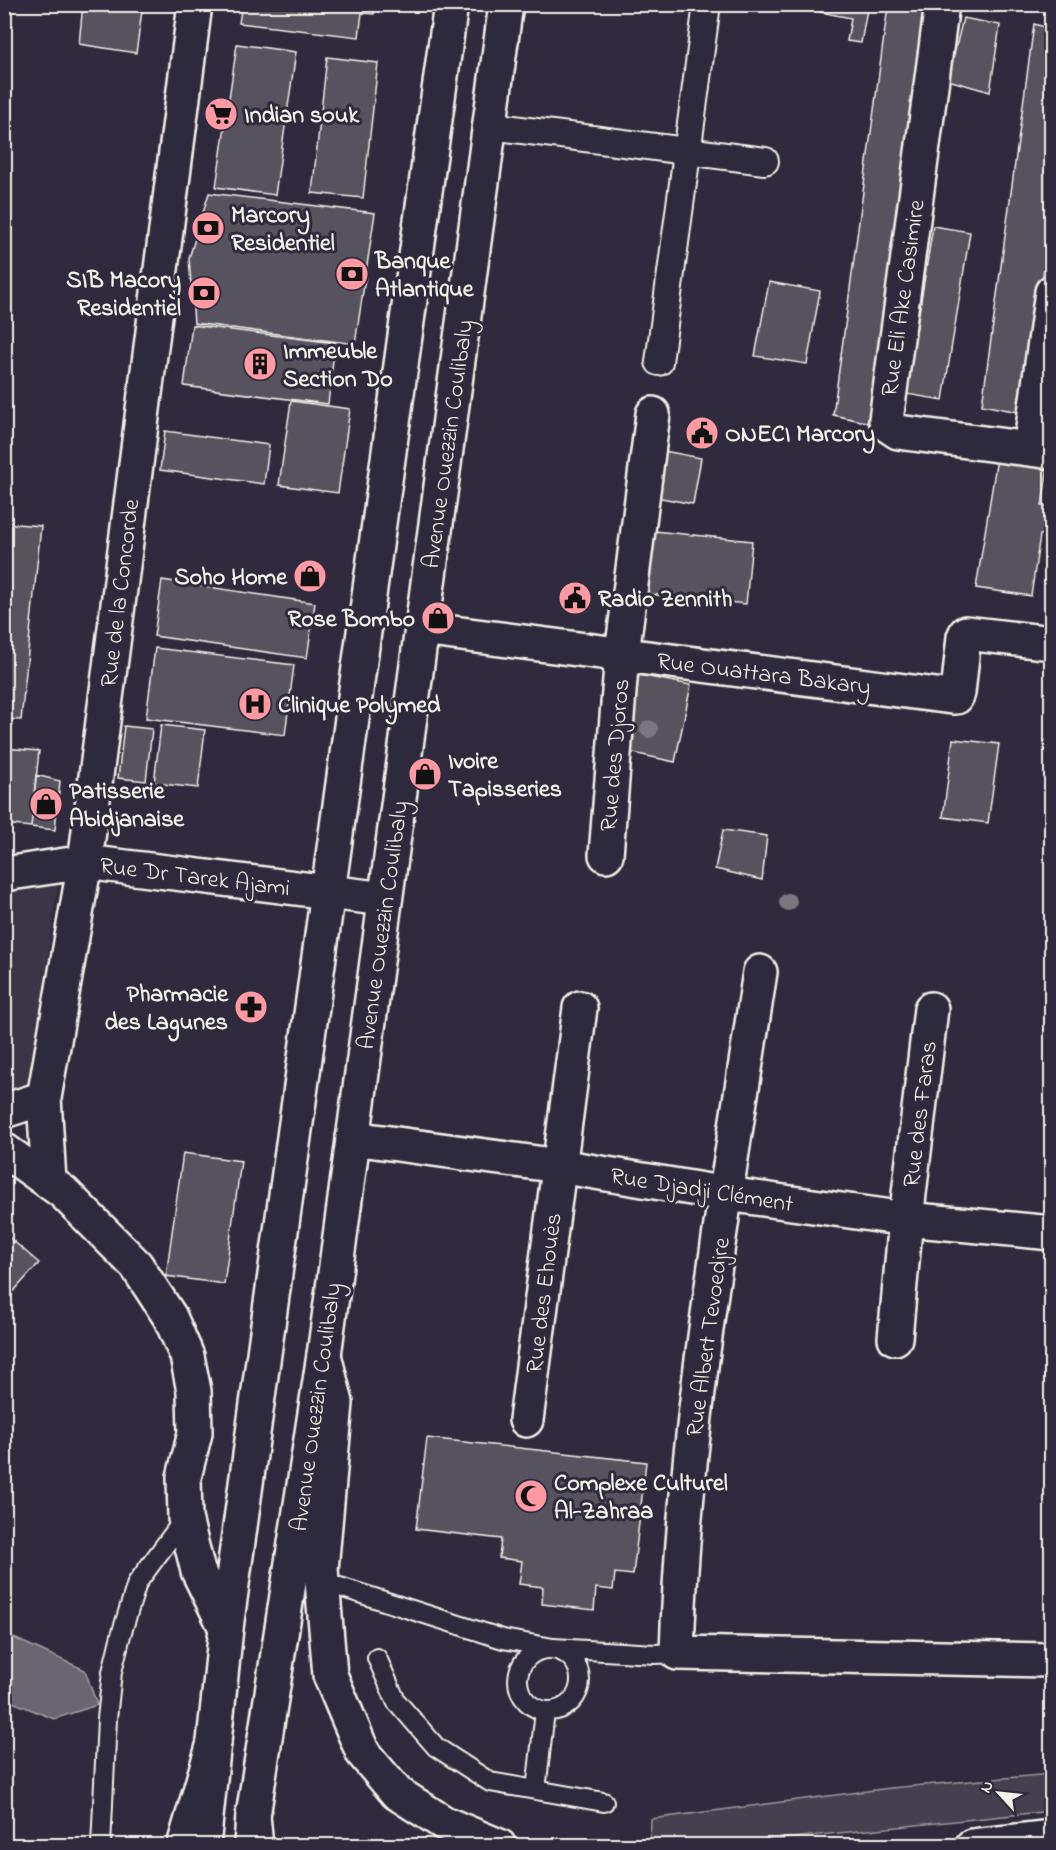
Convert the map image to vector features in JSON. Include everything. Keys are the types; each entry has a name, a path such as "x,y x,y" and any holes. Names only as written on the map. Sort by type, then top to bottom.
{"main road":[{"name":"Rue de la Concorde","path":"49,1181 44,1098 85,862 195,4"},
{"path":"203,1845 226,1628 451,4"},
{"name":"Avenue Ouezzin Coulibaly","path":"253,1836 324,1355 506,4"},
{"name":"Rue Eli Ake Casimire","path":"942,4 886,420 889,426 898,432 1041,451"},
{"path":"1041,451 1052,292"},
{"name":"Rue des Djoros","path":"606,855 622,654 653,414"},
{"name":"Rue Ouattara Bakary","path":"422,629 952,697 958,693 966,633 1052,643"},
{"name":"Rue Dr Tarek Ajami","path":"4,874 85,862 385,899"},
{"name":"Rue Albert Tevoedjre","path":"677,1653 692,1437 760,972"},
{"name":"Rue des Ehouès","path":"526,1420 579,1008"},
{"name":"Rue des Faras","path":"895,1338 906,1219 931,1009"},
{"path":"4,1111 44,1098"},
{"name":"Rue Djadji Clément","path":"353,1138 559,1166 726,1194 906,1219 1052,1233"},
{"path":"4,1150 63,1192 136,1265 170,1317 187,1356 194,1391 195,1433 184,1477 185,1518 198,1571 226,1628"},
{"path":"324,1355 336,1403 321,1569 330,1676 363,1753 397,1793 444,1822 499,1845"},
{"path":"677,1653 1052,1660"},
{"path":"184,1845 214,1743"},
{"path":"972,1845 1052,1837"}],"street":[{"path":"659,362 707,4"},
{"path":"490,126 765,161"}],"lane":[{"path":"101,1845 107,1719 112,1672 121,1635 137,1583 185,1518"},
{"path":"322,1586 340,1587 503,1639 553,1648 565,1651 574,1659 579,1671 581,1683 577,1695 569,1704 558,1710 545,1711 534,1707 525,1699 519,1689 518,1676 522,1664 529,1655 541,1649 553,1648 655,1654 677,1653"},
{"path":"376,1658 396,1701 436,1747 490,1782 604,1802"},
{"path":"536,1790 545,1711"}],"shaded area":[{"path":"58,882 29,1095 5,1104 5,891"},
{"path":"5,1634 85,1670 97,1705 54,1719 5,1699"},
{"path":"1051,1774 1051,1811 723,1845 650,1845 651,1819 890,1788"}],"building":[{"path":"83,4 143,4 136,53 79,44"},
{"path":"242,4 375,4 374,14 362,13 359,37 239,23"},
{"path":"822,4 868,4 861,43 847,41 851,18 820,12"},
{"path":"888,6 926,12 875,424 833,415"},
{"path":"963,18 1000,25 990,92 948,80"},
{"path":"1034,24 1052,29 1052,211 1024,413 982,405"},
{"path":"237,44 296,52 275,195 216,187"},
{"path":"327,57 378,63 363,198 312,193"},
{"path":"209,193 375,213 355,344 194,323 189,258"},
{"path":"933,226 970,232 943,400 906,394"},
{"path":"769,282 820,291 807,364 755,356"},
{"name":"Immeuble Section Do","path":"192,325 335,343 328,404 184,386"},
{"path":"291,401 350,409 338,493 279,485"},
{"path":"165,431 269,445 264,484 160,470"},
{"path":"664,451 701,458 693,504 656,497"},
{"path":"997,458 1048,466 1042,506 1052,507 1052,513 1048,533 1040,535 1031,596 976,588"},
{"path":"4,523 41,526 21,720 4,719"},
{"path":"654,531 752,541 746,604 648,594"},
{"path":"162,580 315,603 307,658 154,636"},
{"path":"155,648 294,665 285,735 146,718"},
{"path":"639,675 691,685 675,762 624,751"},
{"path":"161,725 205,730 198,788 154,783"},
{"path":"124,726 152,729 146,781 118,778"},
{"path":"953,739 999,744 988,823 943,817"},
{"path":"4,748 39,751 31,827 4,824"},
{"name":"Patisserie Abidjanaise","path":"36,775 60,781 55,830 31,827"},
{"path":"723,830 767,836 762,880 715,869"},
{"path":"183,1153 241,1161 224,1284 166,1276"},
{"path":"4,1233 39,1263 4,1302"},
{"name":"Complexe Culturel Al-Zahraa","path":"427,1438 646,1462 633,1575 615,1573 613,1590 596,1588 594,1610 542,1604 543,1587 519,1584 522,1561 499,1558 501,1539 416,1529"}],"place":[{"name":"Indian souk","path":"221,114"},
{"name":"Marcory Residentiel","path":"208,228"},
{"name":"Banque Atlantique","path":"352,274"},
{"name":"SIB Macory Residentiel","path":"204,293"},
{"name":"Immeuble Section Do","path":"260,364"},
{"name":"ONECI Marcory","path":"702,433"},
{"name":"Soho Home","path":"310,576"},
{"name":"Radio Zennith","path":"575,598"},
{"name":"Rose Bombo","path":"438,618"},
{"name":"Clinique Polymed","path":"255,704"},
{"name":"Ivoire Tapisseries","path":"425,774"},
{"name":"Patisserie Abidjanaise","path":"46,804"},
{"name":"Pharmacie des Lagunes","path":"251,1007"},
{"name":"Complexe Culturel Al-Zahraa","path":"531,1496"}]}
